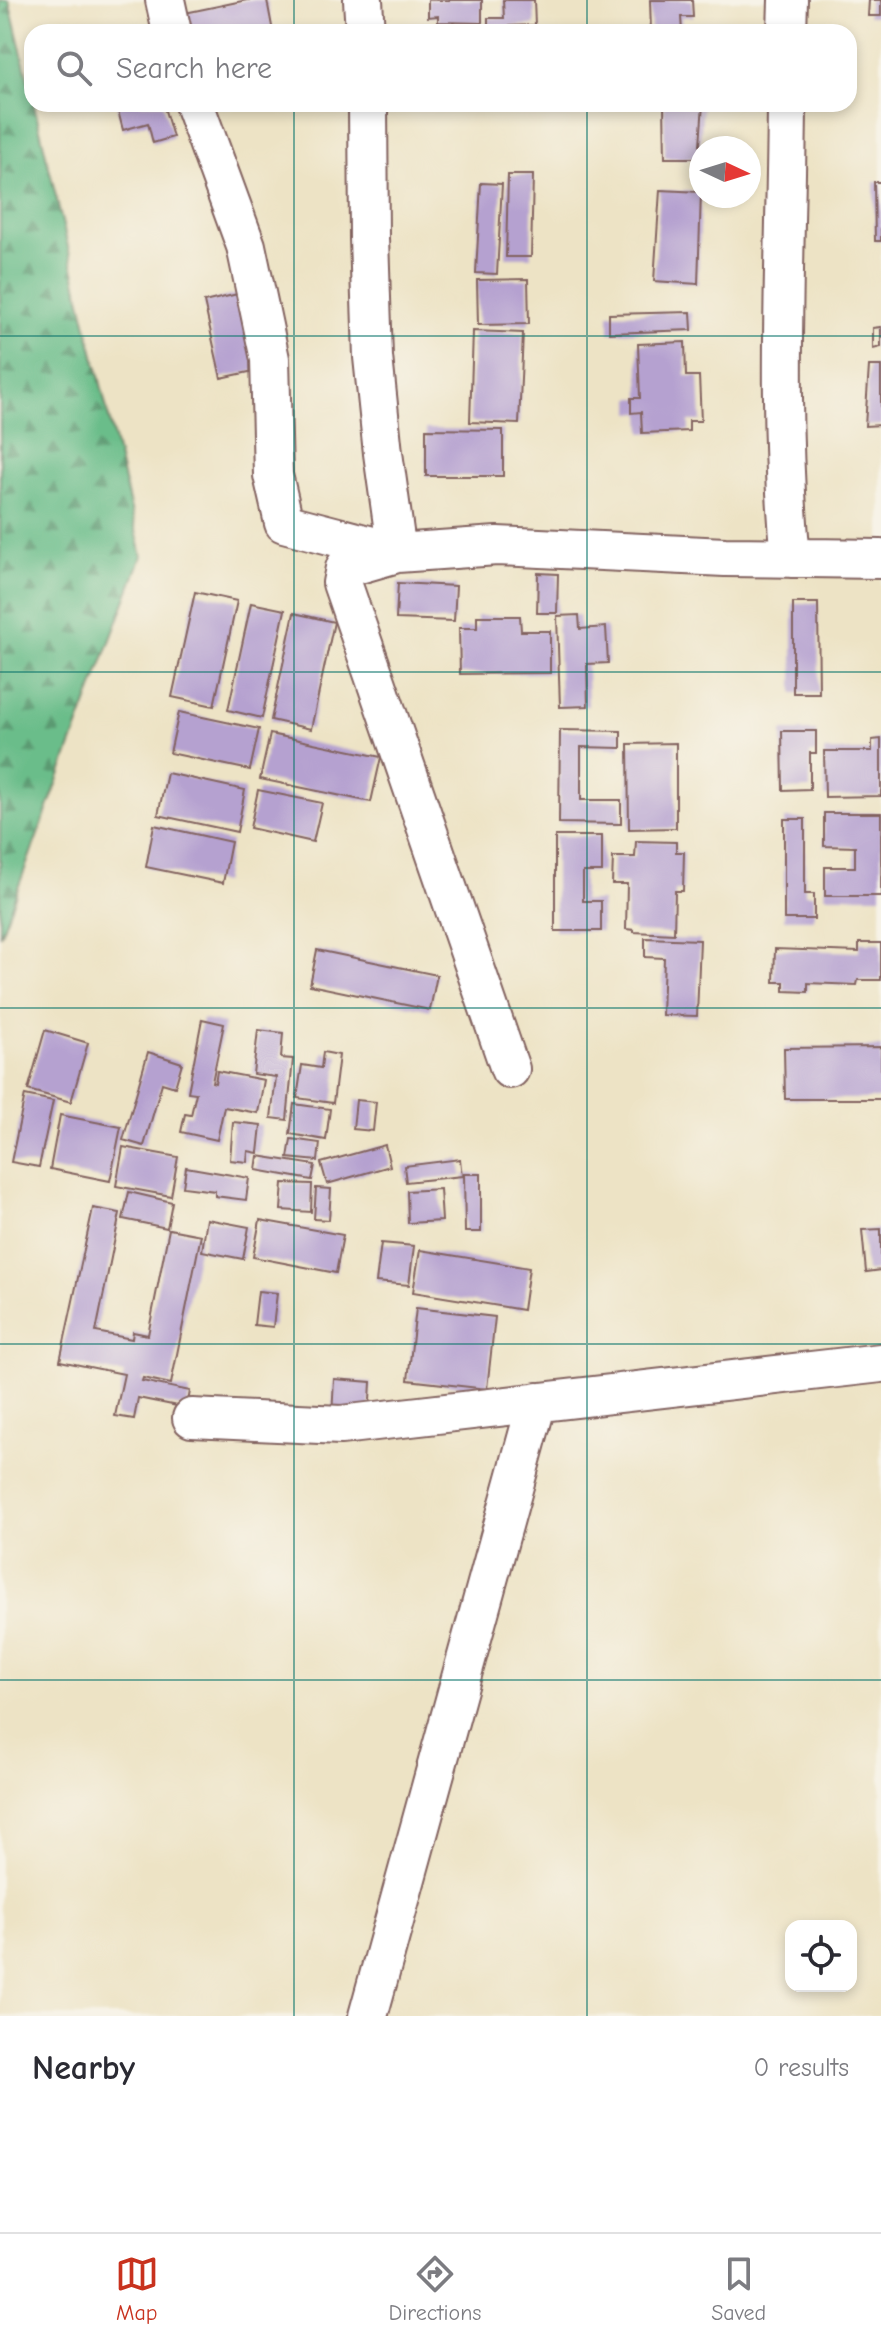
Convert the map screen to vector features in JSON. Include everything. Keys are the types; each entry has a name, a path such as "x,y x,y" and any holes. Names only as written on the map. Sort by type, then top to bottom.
{"street":[{"path":"165,0 170,24"},
{"path":"363,0 364,24"},
{"path":"787,24 788,0"},
{"path":"197,112 246,246 270,359 273,475 284,523 397,553"},
{"path":"368,112 373,357 397,553"},
{"path":"787,112 783,420 784,492 791,558"},
{"path":"510,1069 342,583 345,568 397,553 497,546 881,559"},
{"path":"192,1418 341,1425 881,1363"},
{"path":"368,2016 537,1402"}],"green space":[{"path":"0,0 9,0 24,63 24,112 36,112 142,556 0,936"}],"building":[{"path":"247,0 267,0 272,24 182,24 180,14"},
{"path":"428,0 482,0 482,23 438,22 438,16 428,17"},
{"path":"503,0 534,0 535,24 488,24 488,18 504,18"},
{"path":"650,0 692,0 693,17 681,17 681,24 651,24"},
{"path":"869,0 881,0 881,16 868,16"},
{"path":"118,112 165,112 173,137 153,143 148,123 123,130"},
{"path":"664,112 702,112 701,136 689,136 689,158 665,158"},
{"path":"508,175 533,175 531,257 506,257"},
{"path":"874,182 881,182 881,241 875,241"},
{"path":"481,183 502,184 497,274 476,273"},
{"path":"660,190 689,191 689,208 700,208 698,284 654,281"},
{"path":"528,279 529,324 478,325 477,280"},
{"path":"246,292 263,369 221,378 204,302"},
{"path":"691,312 692,330 609,333 609,314"},
{"path":"881,327 881,347 873,349 873,328"},
{"path":"473,331 523,333 519,424 470,422"},
{"path":"685,342 686,376 699,376 701,421 689,421 689,431 642,433 641,412 631,413 631,398 640,398 638,344"},
{"path":"869,366 881,366 881,425 865,426"},
{"path":"426,429 503,430 503,476 426,476"},
{"path":"538,573 558,574 557,613 537,613"},
{"path":"398,583 456,586 454,621 396,619"},
{"path":"195,592 237,601 214,706 172,697"},
{"path":"251,603 285,610 262,718 228,710"},
{"path":"793,603 818,603 819,693 793,693"},
{"path":"294,613 334,622 311,729 271,720"},
{"path":"579,615 580,629 606,627 608,663 587,664 588,706 560,707 557,616"},
{"path":"477,616 520,616 521,631 550,631 550,673 460,674 459,628 477,628"},
{"path":"179,712 259,729 250,770 170,753"},
{"path":"560,730 621,731 621,748 581,747 581,800 621,800 621,824 559,823"},
{"path":"782,731 816,731 816,753 810,753 810,789 783,790"},
{"path":"270,734 381,757 371,802 260,779"},
{"path":"881,739 881,796 825,797 824,751 872,751 872,740"},
{"path":"676,743 676,828 629,829 628,744"},
{"path":"167,773 245,790 237,832 158,815"},
{"path":"258,790 322,803 313,842 250,828"},
{"path":"824,813 881,813 881,896 825,896 825,867 855,867 855,847 824,846"},
{"path":"784,819 805,819 805,894 814,894 814,919 784,919"},
{"path":"154,825 231,842 223,883 146,867"},
{"path":"555,836 602,836 602,872 583,872 583,901 601,901 601,931 555,931"},
{"path":"636,841 676,842 676,852 684,852 683,891 675,891 674,934 626,929 627,884 612,884 613,857 635,857"},
{"path":"645,938 700,940 697,1016 662,1015 664,958 645,957"},
{"path":"859,943 881,943 881,980 858,980 857,985 808,983 808,992 784,991 784,982 774,982 775,949 859,952"},
{"path":"317,950 437,975 430,1010 310,985"},
{"path":"202,1019 224,1024 212,1082 215,1083 217,1071 264,1080 258,1113 224,1107 217,1140 181,1132 185,1114 191,1115 196,1093 188,1092"},
{"path":"45,1030 88,1043 71,1102 28,1090"},
{"path":"258,1030 283,1033 281,1058 293,1059 287,1120 271,1118 276,1077 253,1074"},
{"path":"881,1047 881,1099 785,1099 784,1048"},
{"path":"148,1052 182,1063 175,1087 162,1083 144,1146 123,1140"},
{"path":"323,1052 339,1055 333,1103 297,1098 302,1065 321,1068"},
{"path":"25,1095 53,1101 39,1167 11,1162"},
{"path":"356,1100 376,1102 373,1131 353,1129"},
{"path":"294,1104 330,1109 326,1140 290,1134"},
{"path":"60,1115 121,1127 110,1181 50,1169"},
{"path":"233,1122 261,1125 258,1153 248,1151 247,1162 230,1160"},
{"path":"291,1139 320,1143 318,1161 288,1158"},
{"path":"385,1145 390,1166 327,1184 321,1163"},
{"path":"123,1147 178,1157 171,1196 116,1186"},
{"path":"258,1156 315,1165 312,1180 256,1170"},
{"path":"460,1159 462,1176 406,1182 404,1166"},
{"path":"186,1167 249,1178 246,1200 215,1196 215,1191 183,1187"},
{"path":"464,1174 481,1174 481,1232 465,1232"},
{"path":"283,1183 312,1184 311,1212 281,1210"},
{"path":"316,1188 331,1189 329,1220 314,1219"},
{"path":"440,1189 442,1221 408,1223 407,1191"},
{"path":"129,1192 172,1202 167,1228 123,1219"},
{"path":"93,1208 120,1213 96,1332 132,1339 133,1332 148,1335 169,1229 201,1235 171,1384 143,1378 142,1381 190,1391 187,1408 138,1398 134,1419 115,1416 124,1374 60,1361"},
{"path":"207,1219 249,1227 243,1259 202,1251"},
{"path":"260,1220 343,1235 336,1273 253,1257"},
{"path":"881,1229 881,1270 866,1272 862,1230"},
{"path":"381,1243 414,1246 409,1285 376,1282"},
{"path":"420,1250 529,1268 523,1310 413,1292"},
{"path":"258,1291 277,1293 273,1327 254,1325"},
{"path":"416,1308 495,1317 487,1389 408,1380"},
{"path":"334,1379 371,1382 369,1418 332,1416"}]}
